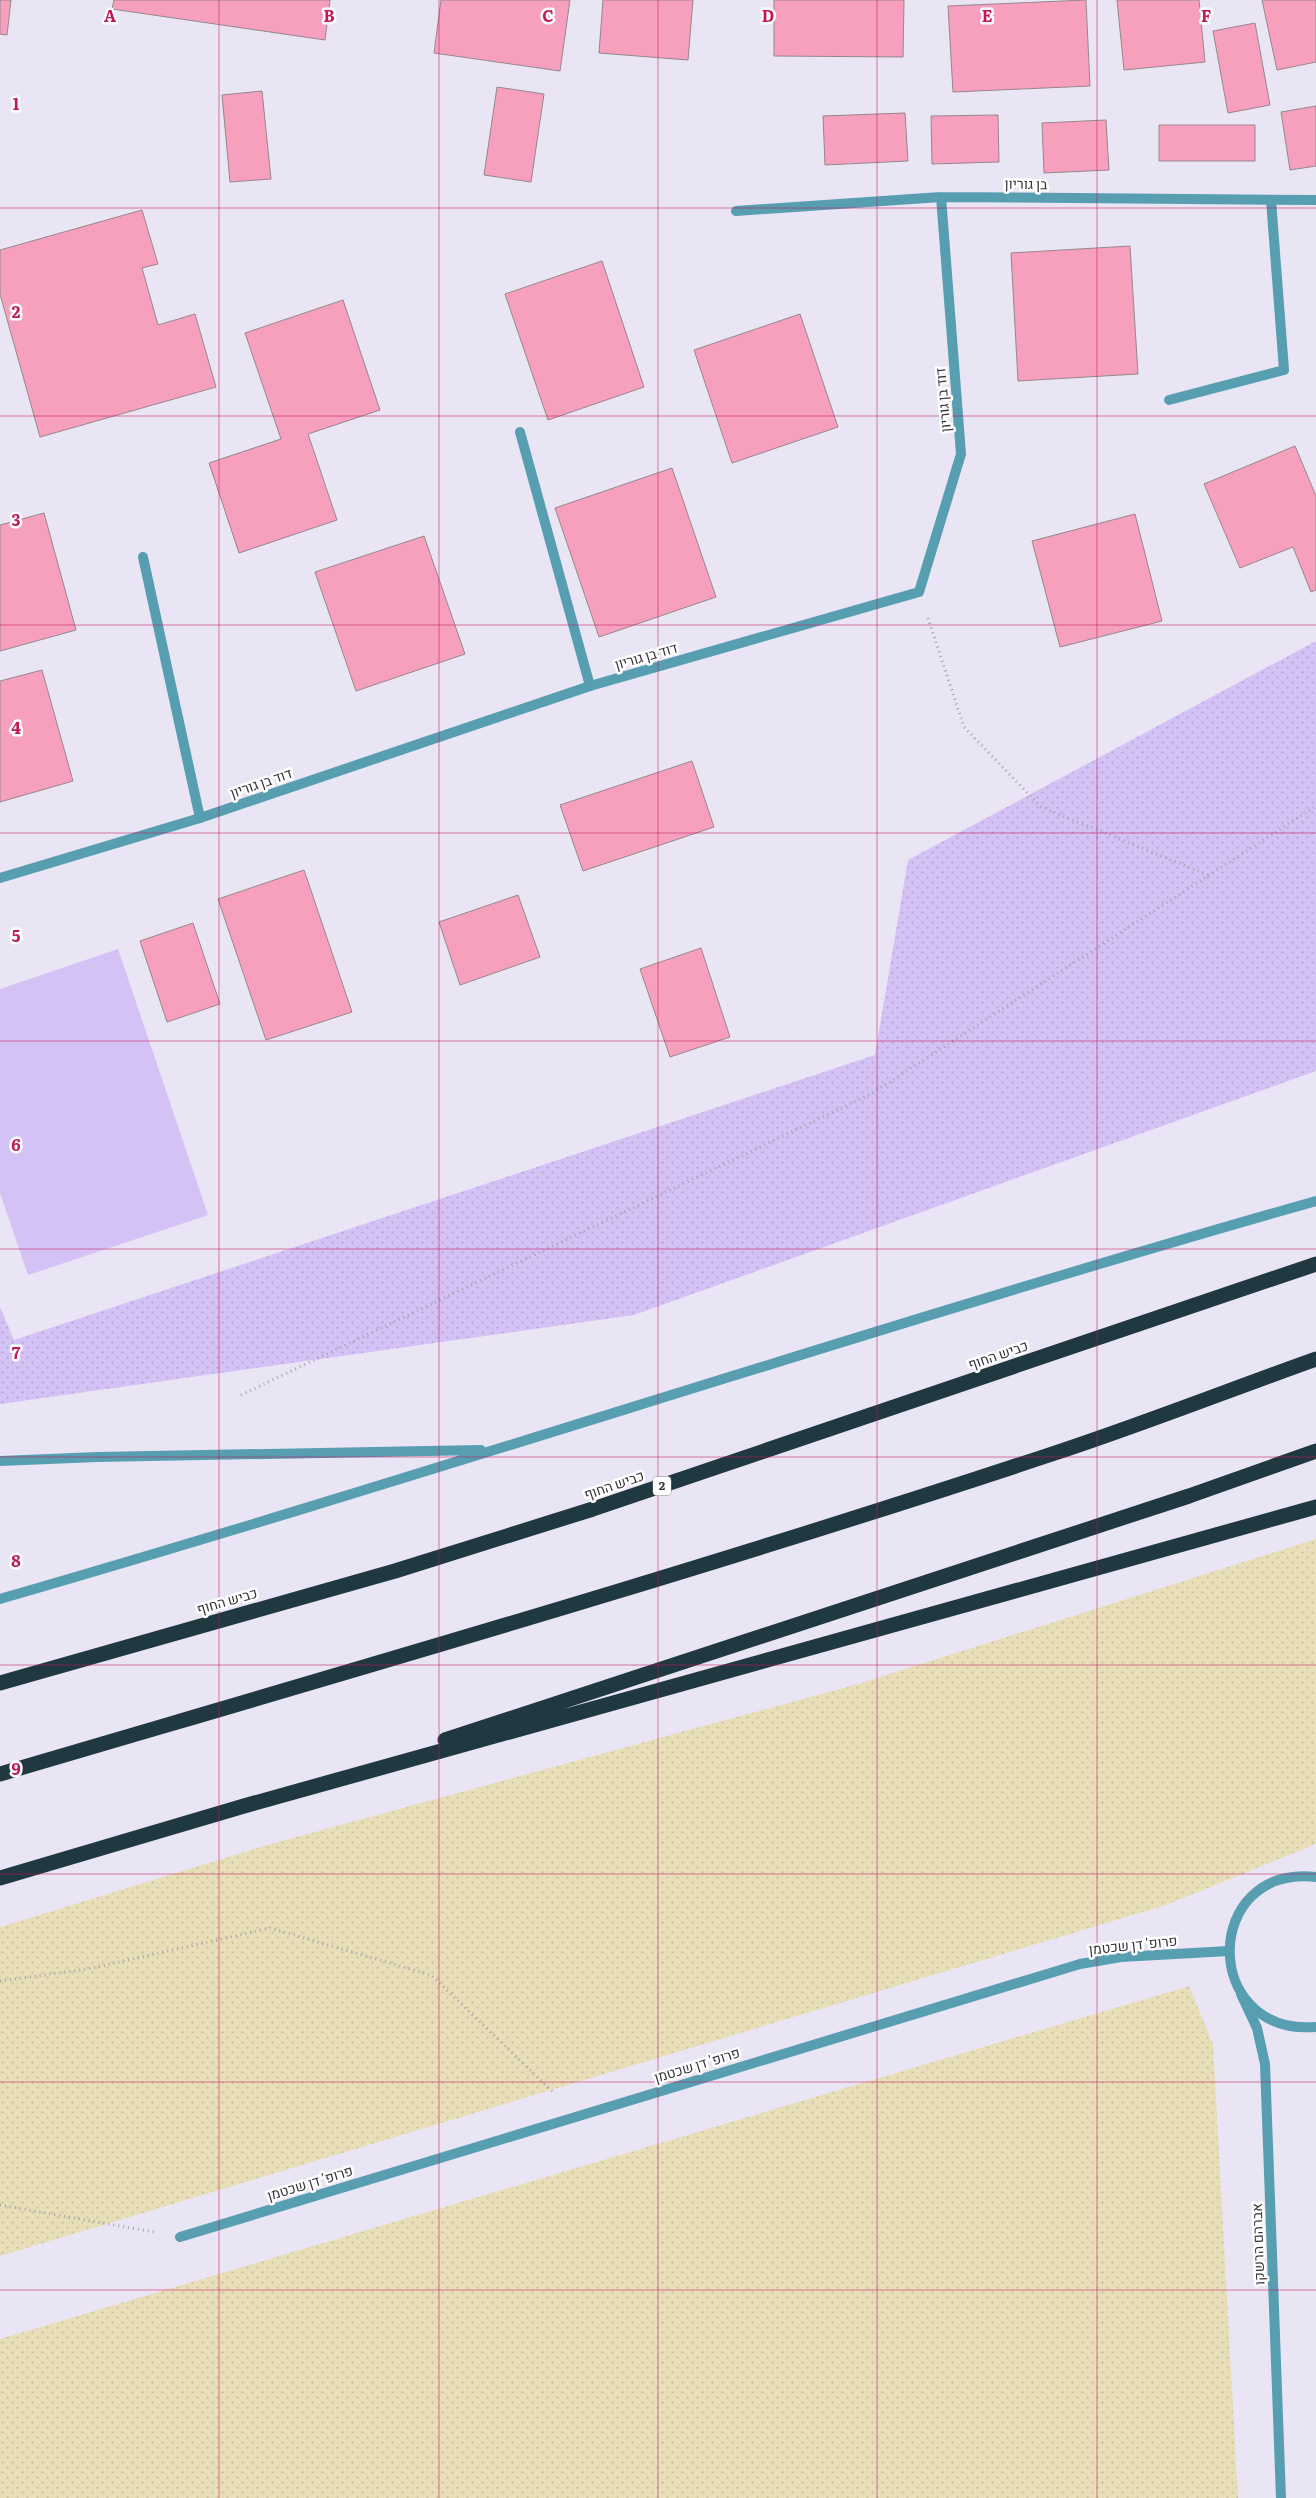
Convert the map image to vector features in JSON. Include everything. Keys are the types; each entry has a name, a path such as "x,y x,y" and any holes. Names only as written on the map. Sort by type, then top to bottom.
{"highway":[{"name":"כביש החוף","path":"0,1683 386,1573 593,1509 1316,1264"},
{"path":"0,1774 607,1596 839,1524 1060,1451 1316,1359"},
{"path":"244,1806 1189,1496 1316,1451"},
{"path":"0,1878 244,1806 1316,1507"}],"street":[{"name":"בן גוריון","path":"736,211 940,196 1316,200"},
{"name":"דוד בן גוריון","path":"0,878 200,818 590,686 919,592 961,454 940,196"},
{"path":"1169,400 1284,370 1271,200"},
{"path":"520,432 590,686"},
{"path":"143,557 200,818"},
{"path":"0,1598 209,1538 994,1296 1316,1201"},
{"path":"0,1461 97,1457 475,1452 526,1441"},
{"name":"אברהם הרשקו","path":"1281,2498 1265,2064 1256,2028 1234,1981 1229,1951 1232,1930 1240,1910 1261,1888 1289,1877 1316,1876"},
{"name":"פרופ' דן שכטמן","path":"180,2237 1080,1964 1121,1957 1229,1951"},
{"path":"1241,1994 1251,2006 1276,2022 1290,2026 1316,2027"}],"path":[{"path":"919,592 964,727 1041,806 1208,876"},
{"path":"241,1395 871,1094 1316,806"},
{"path":"0,1981 88,1969 270,1928 431,1974 577,2116"},
{"path":"0,2204 180,2237"}],"shaded area":[{"path":"1316,641 1316,1071 634,1315 0,1404 0,1307 14,1340 875,1055 908,860"},
{"path":"118,949 208,1215 28,1275 0,1193 0,989"}],"sand":[{"path":"1316,1539 1316,1844 1166,1905 0,2256 0,1927 267,1845 858,1684"},
{"path":"1189,1986 1213,2044 1238,2498 0,2498 0,2339"}],"building":[{"path":"0,0 11,0 7,35 0,34"},
{"path":"114,0 330,0 325,40 112,9"},
{"path":"441,0 570,0 560,71 434,53"},
{"path":"603,0 693,0 688,60 599,53"},
{"path":"774,0 904,0 903,57 774,56"},
{"path":"1086,0 1090,86 953,92 948,6"},
{"path":"1117,0 1199,0 1205,62 1124,70"},
{"path":"1262,0 1316,0 1316,62 1277,70"},
{"path":"1255,23 1270,105 1228,113 1213,31"},
{"path":"497,87 544,94 531,182 484,175"},
{"path":"262,91 271,179 230,182 222,95"},
{"path":"1316,106 1316,166 1290,170 1281,112"},
{"path":"905,113 908,161 825,165 823,116"},
{"path":"998,115 999,162 932,164 931,116"},
{"path":"1106,120 1109,170 1044,173 1042,123"},
{"path":"1159,125 1255,125 1255,161 1159,161"},
{"path":"142,210 158,264 142,268 158,325 195,314 216,387 40,437 0,294 0,250"},
{"path":"1130,246 1138,374 1018,381 1011,253"},
{"path":"602,261 644,387 548,420 505,294"},
{"path":"343,300 380,410 308,434 337,520 239,553 209,463 281,439 245,333"},
{"path":"800,314 838,427 732,463 694,350"},
{"path":"1295,446 1316,496 1316,590 1311,592 1293,547 1240,568 1204,484"},
{"path":"672,468 716,597 599,637 555,508"},
{"path":"44,513 76,630 0,651 0,525"},
{"path":"1135,514 1162,621 1060,647 1032,541"},
{"path":"424,536 465,654 356,691 315,572"},
{"path":"42,670 73,781 0,802 0,681"},
{"path":"692,761 714,827 583,871 560,805"},
{"path":"304,870 352,1012 266,1040 218,899"},
{"path":"518,895 540,957 460,985 439,922"},
{"path":"193,923 220,1004 167,1022 140,941"},
{"path":"701,948 730,1037 670,1057 640,969"}]}
